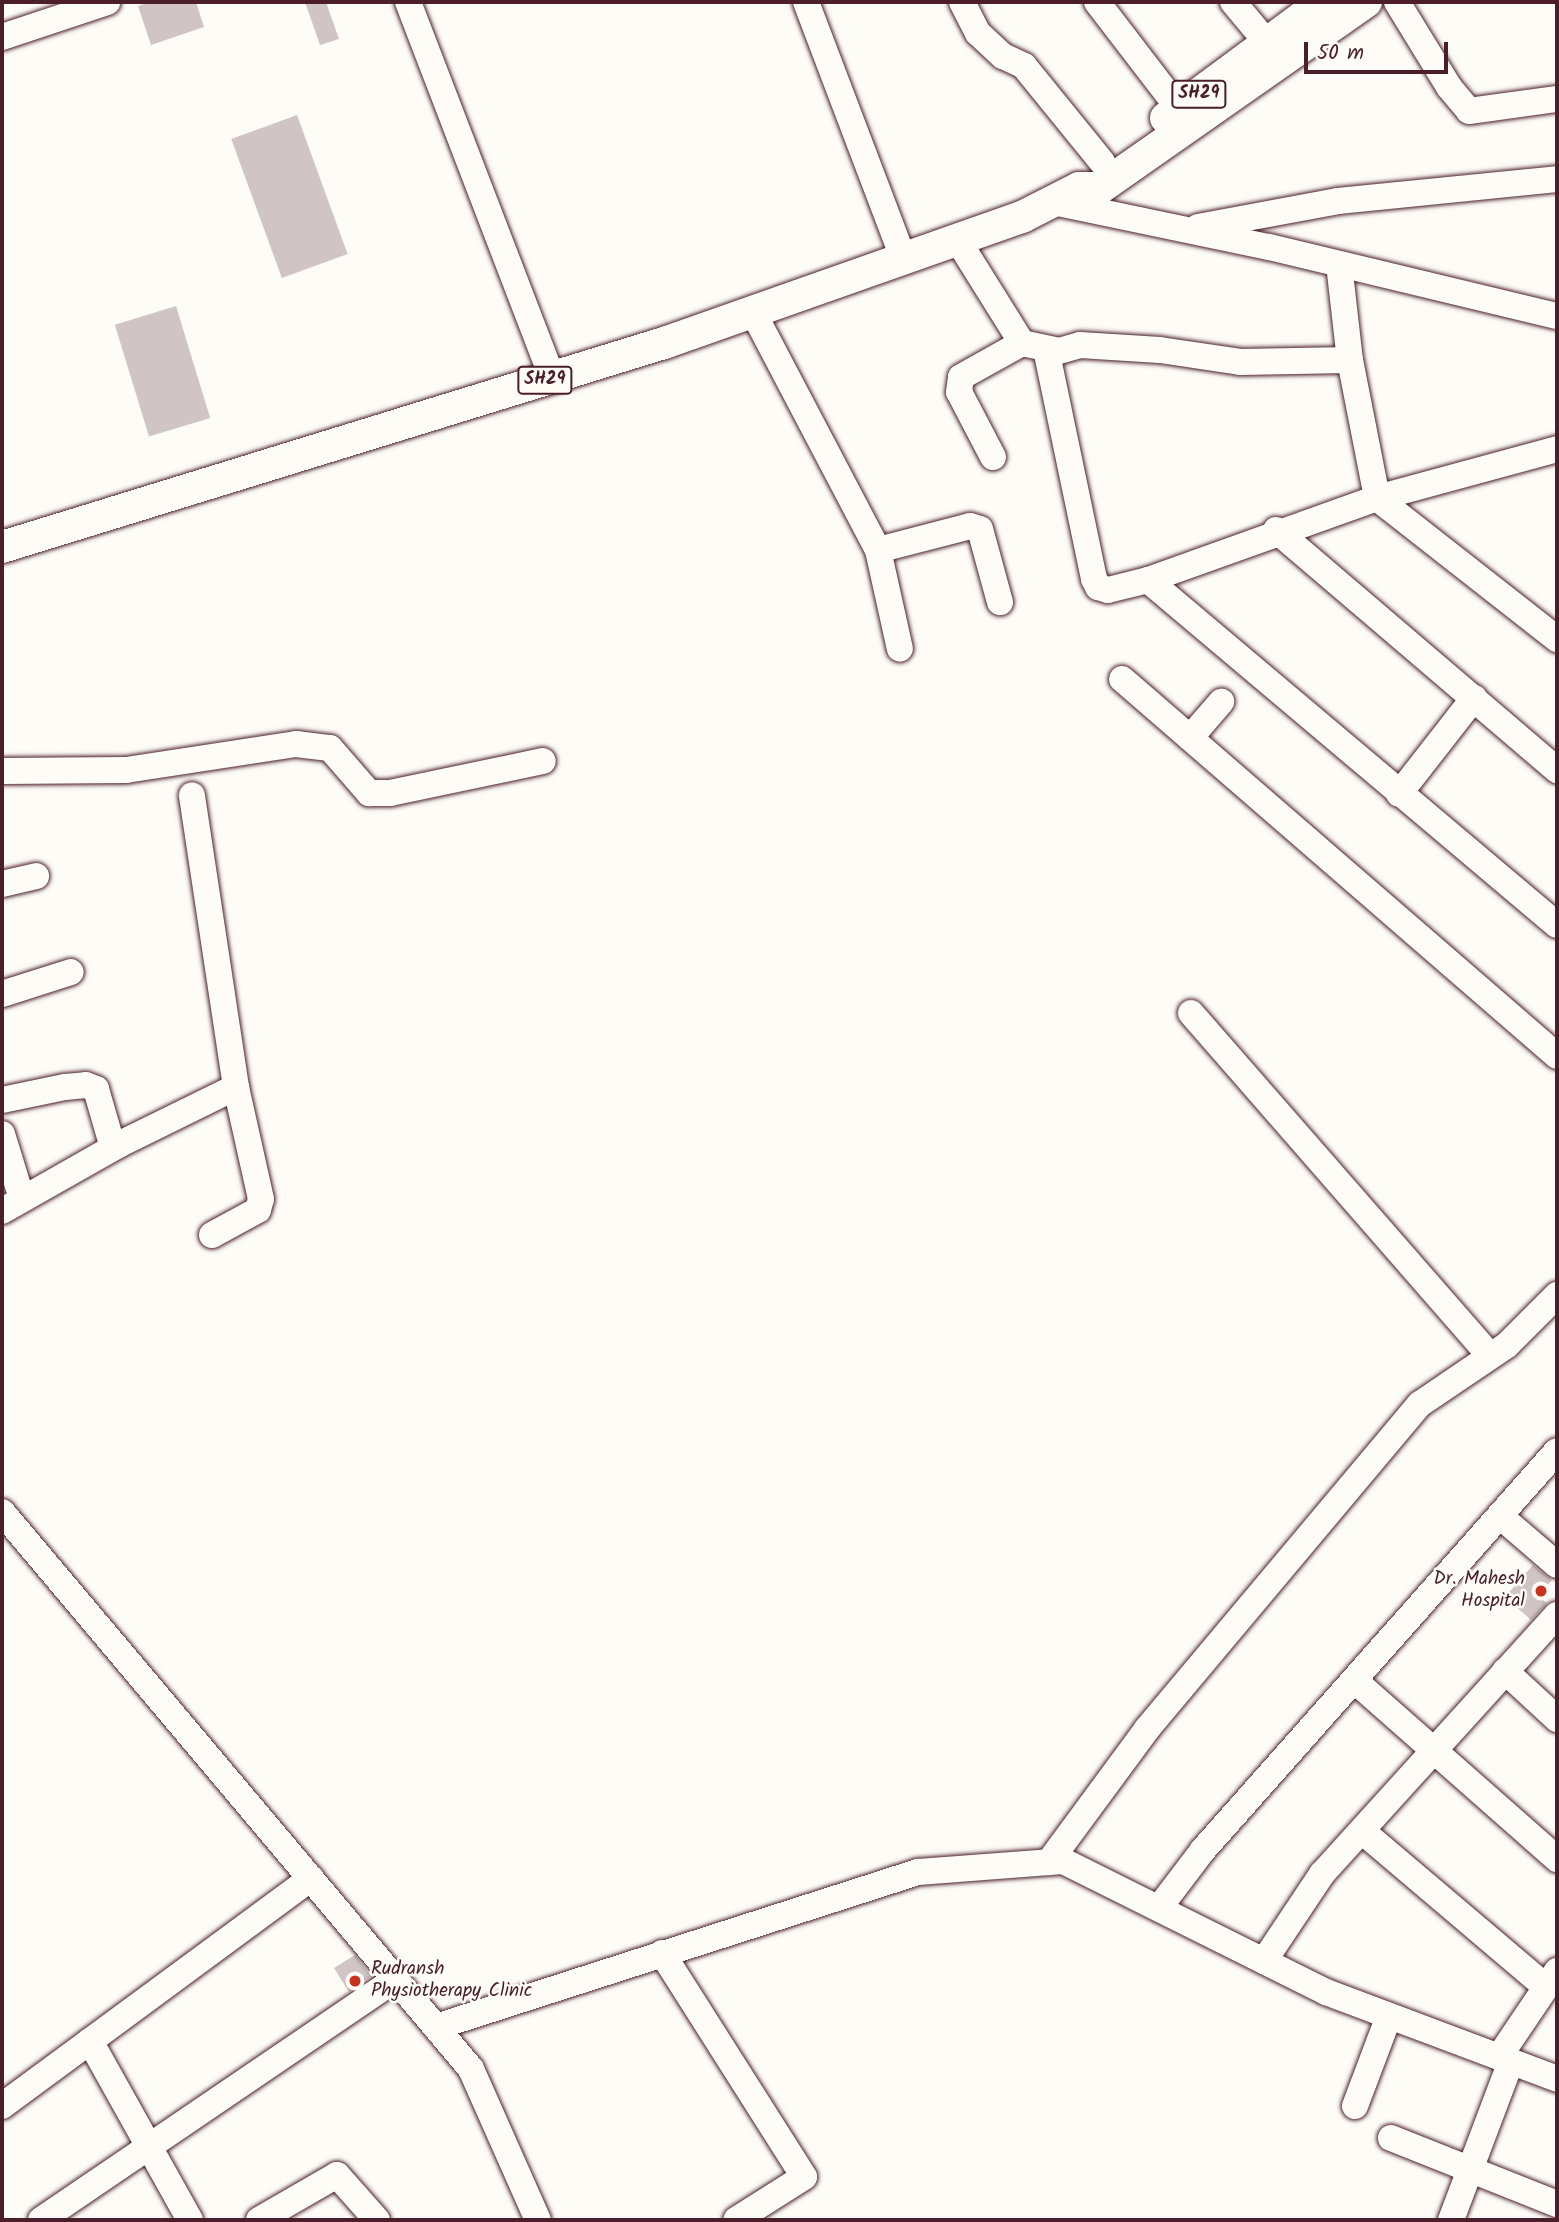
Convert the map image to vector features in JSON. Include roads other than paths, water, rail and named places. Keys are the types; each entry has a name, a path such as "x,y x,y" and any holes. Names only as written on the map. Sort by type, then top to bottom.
{"main road":[{"name":"SH29","path":"2,547 753,312 1022,217 1048,201 1079,188 1102,162 1179,109 1275,52 1323,2"},
{"path":"1079,188 1100,188 1275,52 1366,2"}],"street":[{"path":"2,37 107,2"},
{"path":"408,2 552,377"},
{"path":"806,2 903,258"},
{"path":"962,2 978,33 1003,56 1024,66 1102,162"},
{"path":"1097,2 1179,109"},
{"path":"1233,2 1275,52"},
{"path":"1397,2 1449,87 1469,111 1557,99"},
{"path":"1186,229 1338,201 1557,179"},
{"path":"1048,201 1186,229 1557,316"},
{"path":"957,239 1034,346 1098,587 1108,590 1148,580 1276,530 1377,498 1557,449"},
{"path":"1339,264 1350,360 1377,498 1557,639"},
{"path":"753,312 878,550 900,649"},
{"path":"993,457 959,392 961,377 1034,346 1059,351 1080,345 1160,349 1240,362 1350,360"},
{"path":"878,550 970,526 980,529 1000,602"},
{"path":"1276,530 1556,764"},
{"path":"1148,580 1557,925"},
{"path":"1122,679 1557,1056"},
{"path":"1399,794 1474,698"},
{"path":"1191,738 1221,702"},
{"path":"2,771 125,770 296,744 330,748 369,793 390,793 543,761"},
{"path":"192,794 236,1087 261,1199 258,1210 212,1235"},
{"path":"2,884 36,876"},
{"path":"2,993 71,972"},
{"path":"1191,1013 1490,1356"},
{"path":"2,1100 65,1087 96,1089 113,1149"},
{"path":"2,1134 12,1205 113,1149 236,1087"},
{"path":"1049,1862 1147,1729 1420,1404 1490,1356 1557,1295"},
{"path":"1159,1908 1203,1850 1557,1451"},
{"path":"2,1512 471,2069 538,2220"},
{"path":"1500,1516 1557,1565"},
{"path":"1265,1962 1322,1874 1557,1615"},
{"path":"1505,1671 1557,1719"},
{"path":"1354,1680 1557,1859"},
{"path":"1362,1831 1551,1978 1505,2059 1451,2220"},
{"path":"436,2027 918,1872 1063,1861 1265,1962 1390,2016 1557,2079"},
{"path":"2,2106 311,1878"},
{"path":"662,1953 804,2177 766,2212 736,2220"},
{"path":"41,2220 395,1979"},
{"path":"1355,2106 1390,2016"},
{"path":"90,2041 190,2220"},
{"path":"1391,2138 1557,2204"},
{"path":"260,2220 337,2175 377,2220"}],"place":[{"name":"Dr. Mahesh Hospital","path":"1541,1591"},
{"name":"Rudransh Physiotherapy Clinic","path":"355,1981"}]}
